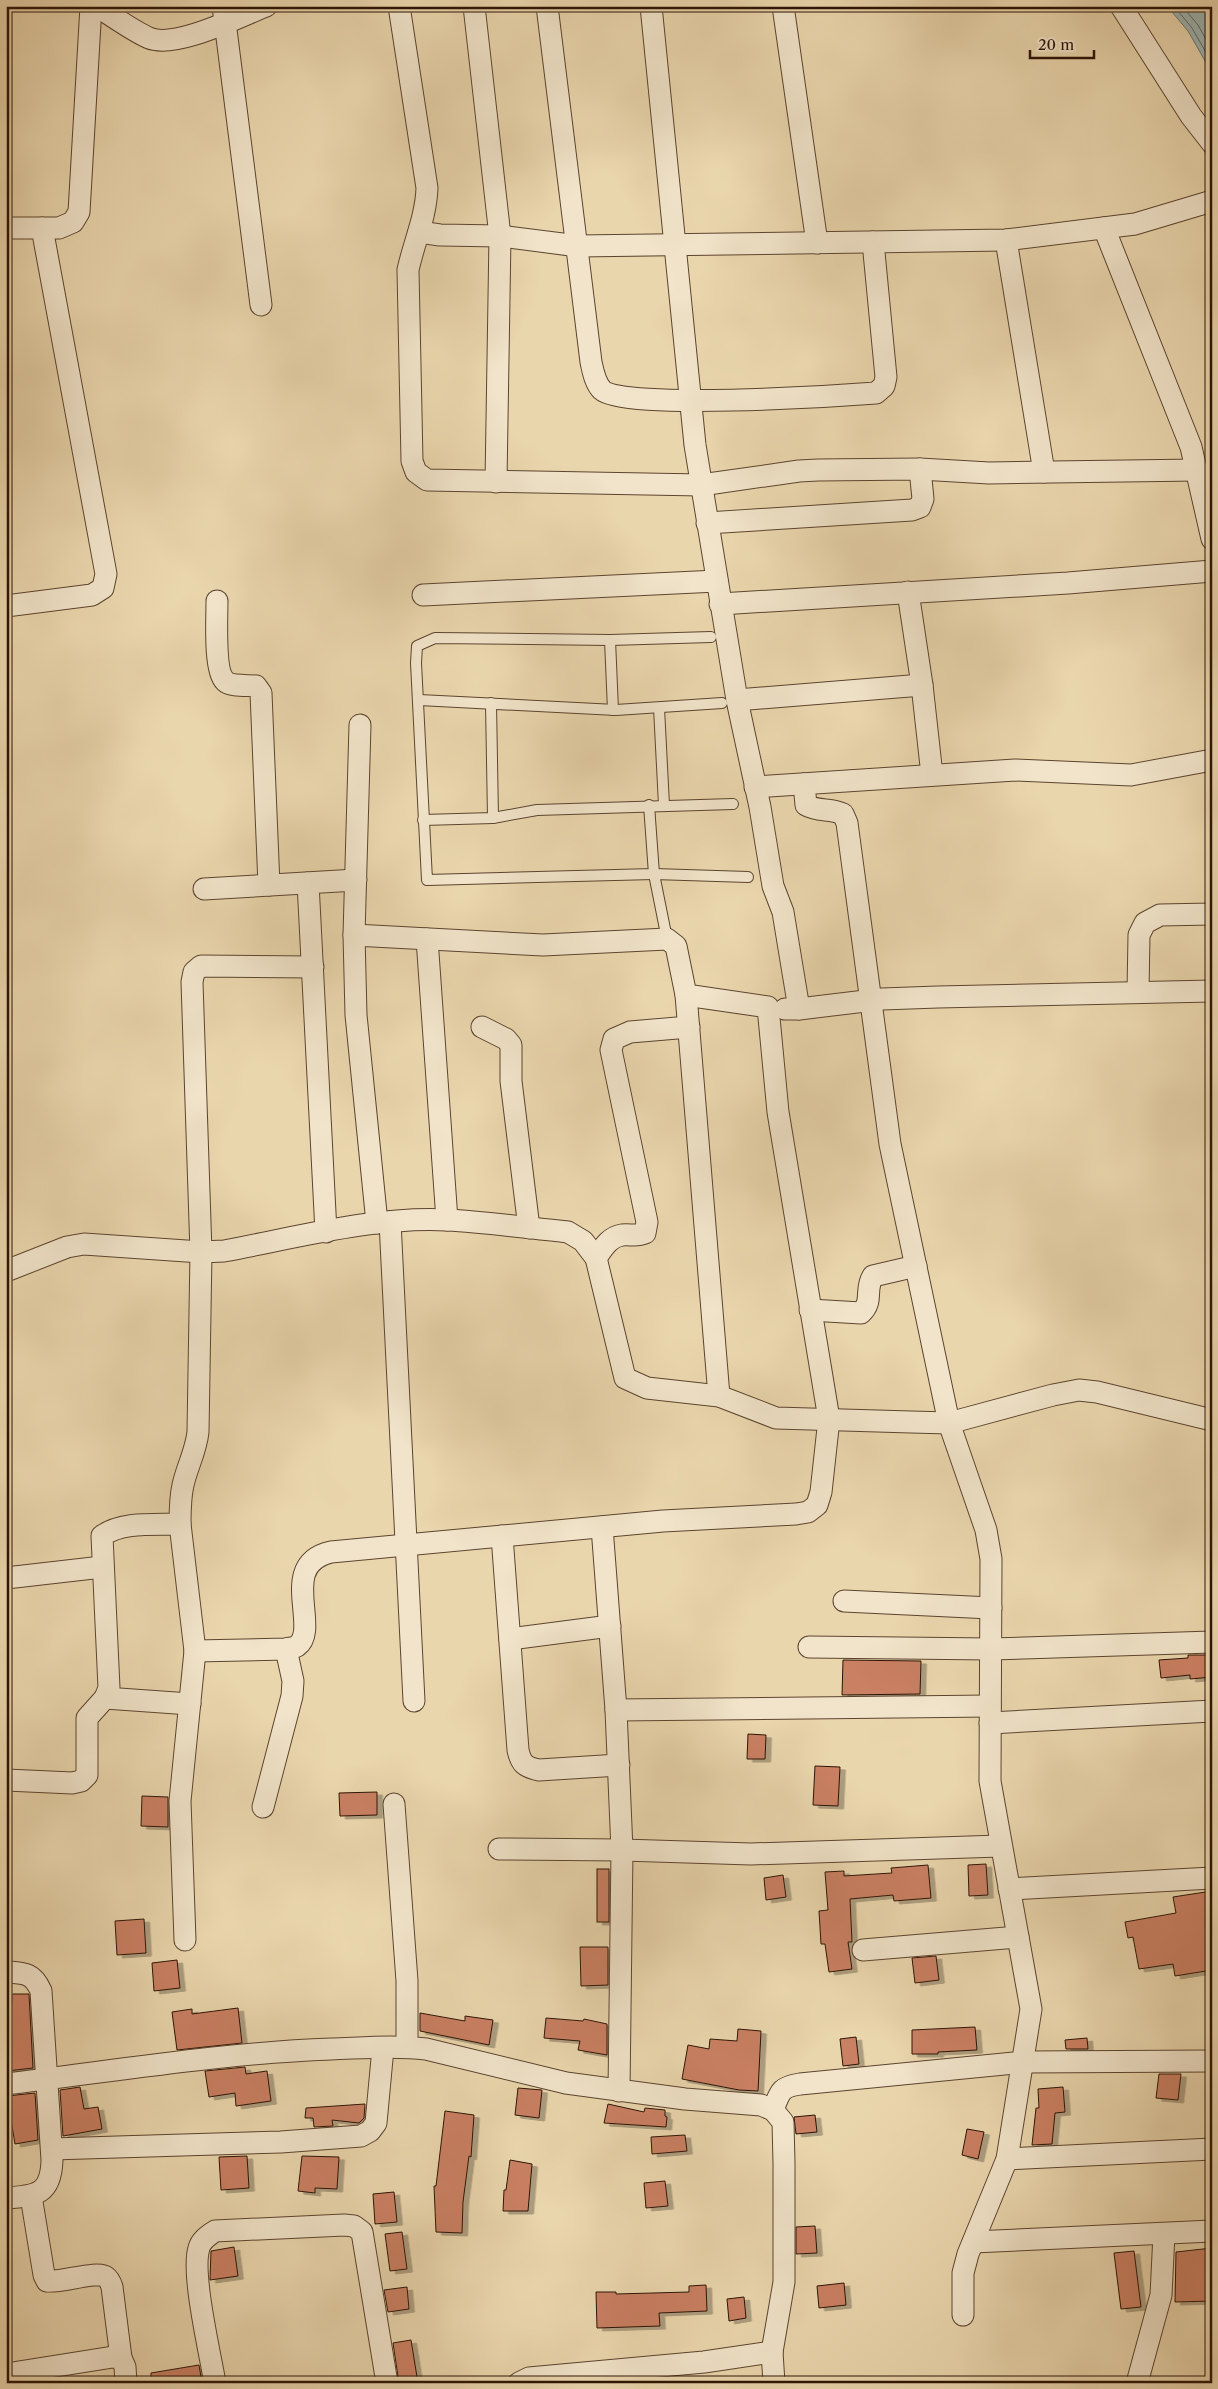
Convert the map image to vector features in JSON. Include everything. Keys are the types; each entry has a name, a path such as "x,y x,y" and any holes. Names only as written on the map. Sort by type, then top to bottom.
{"street":[{"path":"6,228 59,228 72,222 78,212 91,6"},
{"path":"96,6 149,38 163,42 179,40 224,14 266,6"},
{"path":"399,6 428,188 427,210 408,270 412,461 416,472 427,480 701,485 799,471 920,469 989,473 1197,470"},
{"path":"474,6 500,236 496,482"},
{"path":"547,6 591,362 594,377 602,390 615,396 691,401 876,393 884,386 886,377 873,242"},
{"path":"651,6 691,401 701,485 720,604 729,701 755,787 773,886 783,912 799,1010"},
{"path":"783,6 817,243"},
{"path":"1121,6 1191,116 1212,143"},
{"path":"224,14 262,305"},
{"path":"419,232 440,235 500,236 578,246 1006,240 1135,224 1212,200"},
{"path":"6,606 92,595 103,588 106,574 42,228"},
{"path":"1104,228 1182,424 1197,470 1212,539"},
{"path":"1006,240 1044,472"},
{"path":"707,523 912,510 920,507 923,499 920,469"},
{"path":"720,604 1068,583 1212,570"},
{"path":"423,595 716,581"},
{"path":"908,592 922,685 932,775"},
{"path":"217,601 219,668 224,681 230,684 256,686 261,693 269,885"},
{"path":"729,701 922,685"},
{"path":"360,725 354,935 356,1015 384,1223 414,1701"},
{"path":"755,787 1015,770 1131,776 1212,760"},
{"path":"804,784 806,805 815,810 836,810 843,814 847,823 890,1144 949,1423 986,1530 991,1559 990,1781 1000,1846 1031,2009 1007,2159 973,2242 963,2273 964,2315"},
{"path":"204,889 356,880"},
{"path":"308,883 326,1232"},
{"path":"1138,992 1139,936 1145,923 1160,915 1212,914"},
{"path":"354,935 543,945 667,939 676,946 686,994 719,1396"},
{"path":"427,939 447,1220"},
{"path":"186,1940 180,1801 195,1651 180,1524 183,1484 196,1447 198,1432 201,1252 192,982 194,972 201,966 313,967"},
{"path":"686,994 799,1010 872,1001 938,997 1212,991"},
{"path":"195,1651 286,1649 296,1646 302,1640 304,1575 310,1563 320,1554 602,1527 808,1512 817,1505 821,1492 829,1419 774,1087 768,1007"},
{"path":"596,1258 609,1240 622,1235 637,1237 645,1233 647,1222 611,1050 614,1039 630,1032 689,1026"},
{"path":"482,1027 506,1039 511,1045 511,1081 529,1228"},
{"path":"6,1271 67,1247 84,1244 201,1252 224,1251 384,1223 447,1220 568,1232 583,1241 596,1258 625,1378 647,1388 719,1396 776,1418 949,1423 1053,1395 1079,1390 1097,1392 1212,1420"},
{"path":"810,1310 861,1313 867,1308 869,1299 868,1284 873,1276 916,1266"},
{"path":"6,1780 72,1783 81,1781 87,1775 86,1718 105,1698 109,1688 102,1536 110,1530 180,1524"},
{"path":"602,1527 616,1710 622,1850 619,2091"},
{"path":"502,1536 518,1750 521,1762 527,1767 539,1770 619,1766"},
{"path":"6,1578 102,1567"},
{"path":"844,1601 991,1608"},
{"path":"510,1639 610,1626"},
{"path":"809,1647 991,1649 1212,1642"},
{"path":"262,1807 292,1696 293,1681 286,1649"},
{"path":"105,1698 190,1704"},
{"path":"616,1710 990,1715 1212,1711"},
{"path":"394,1804 406,1963 407,2047"},
{"path":"499,1849 751,1854 1000,1846"},
{"path":"1009,1889 1212,1878"},
{"path":"863,1950 1018,1937"},
{"path":"6,1972 28,1974 36,1980 41,1991 52,2149 52,2176 46,2189 31,2196 6,2198"},
{"path":"6,2084 176,2062 299,2050 407,2047 426,2049 566,2083 685,2099 762,2105 774,2110 783,2122 784,2132 784,2282 772,2352 774,2383"},
{"path":"52,2149 281,2142 361,2136 370,2132 376,2123 383,2048"},
{"path":"774,2110 781,2090 789,2085 1024,2062 1212,2061"},
{"path":"1007,2159 1212,2148"},
{"path":"31,2196 44,2275 48,2281 56,2282 100,2274 107,2277 112,2287 126,2383"},
{"path":"214,2383 197,2270 199,2247 205,2238 214,2231 344,2225 354,2226 362,2232 387,2383"},
{"path":"973,2242 1212,2232"},
{"path":"1137,2383 1161,2295 1164,2234"},
{"path":"519,2383 529,2378 704,2362 772,2352"},
{"path":"6,2374 113,2357 121,2358"}],"lane":[{"path":"711,637 610,640 435,638 418,646 416,664 427,880 654,874 748,878"},
{"path":"610,640 614,710"},
{"path":"419,700 614,710 659,708 729,701"},
{"path":"491,703 493,818"},
{"path":"659,708 664,805"},
{"path":"423,820 493,818 537,810 649,805 733,804"},
{"path":"649,805 654,874 667,939"}],"water":[{"path":"1167,6 1212,6 1212,73 1188,31"}],"building":[{"path":"1188,1655 1212,1655 1212,1677 1190,1679 1190,1675 1161,1678 1159,1660 1188,1658"},
{"path":"843,1660 921,1661 920,1694 842,1695"},
{"path":"748,1734 766,1735 765,1759 747,1759"},
{"path":"815,1766 840,1767 838,1806 813,1805"},
{"path":"377,1792 377,1815 340,1816 339,1793"},
{"path":"142,1796 168,1797 168,1827 141,1826"},
{"path":"986,1864 988,1895 969,1896 968,1865"},
{"path":"928,1865 931,1898 894,1901 893,1895 850,1899 852,1942 848,1942 852,1969 829,1972 825,1944 821,1944 819,1911 828,1910 825,1872 844,1871 844,1876 892,1873 891,1868"},
{"path":"597,1869 609,1869 609,1922 597,1922"},
{"path":"783,1875 786,1897 766,1900 764,1878"},
{"path":"1212,1891 1212,1970 1175,1976 1173,1964 1139,1969 1133,1937 1128,1938 1125,1922 1176,1913 1173,1897"},
{"path":"144,1919 146,1953 117,1955 115,1921"},
{"path":"580,1947 608,1947 608,1985 581,1986"},
{"path":"936,1956 939,1980 915,1983 912,1958"},
{"path":"177,1960 180,1988 154,1991 152,1963"},
{"path":"12,1994 29,1994 33,2068 7,2071 6,2056 10,2055"},
{"path":"238,2008 242,2043 177,2050 172,2012 192,2009 192,2014"},
{"path":"420,2013 465,2021 465,2016 493,2020 489,2045 420,2031"},
{"path":"546,2018 583,2021 584,2019 607,2024 607,2055 578,2050 580,2041 544,2038"},
{"path":"975,2027 977,2050 938,2052 938,2054 912,2054 912,2030"},
{"path":"738,2029 761,2031 758,2091 739,2090 682,2079 688,2045 709,2049 710,2039 737,2041"},
{"path":"856,2037 859,2064 843,2066 840,2039"},
{"path":"1087,2038 1088,2049 1066,2049 1065,2040"},
{"path":"245,2067 246,2074 267,2071 271,2101 236,2106 235,2093 209,2097 205,2071"},
{"path":"1159,2074 1181,2074 1178,2100 1156,2098"},
{"path":"80,2087 84,2109 98,2107 102,2129 63,2136 60,2090"},
{"path":"1063,2087 1065,2112 1055,2113 1052,2144 1032,2145 1036,2108 1039,2108 1038,2089"},
{"path":"518,2088 542,2090 539,2118 515,2115"},
{"path":"35,2093 38,2140 15,2144 7,2096"},
{"path":"365,2104 364,2118 359,2123 332,2120 333,2126 314,2127 313,2118 305,2118 306,2108"},
{"path":"608,2104 644,2112 645,2108 665,2110 665,2116 667,2117 666,2127 604,2123"},
{"path":"445,2111 474,2115 471,2157 469,2156 463,2202 462,2233 436,2232 434,2186 436,2186"},
{"path":"815,2115 817,2132 796,2134 794,2117"},
{"path":"967,2129 984,2132 978,2159 962,2155"},
{"path":"685,2135 687,2151 652,2154 651,2137"},
{"path":"247,2156 249,2188 221,2190 219,2157"},
{"path":"302,2156 339,2157 337,2189 315,2188 315,2193 298,2191"},
{"path":"510,2160 532,2164 528,2211 503,2211 504,2190 506,2190"},
{"path":"665,2181 668,2206 646,2208 644,2183"},
{"path":"394,2192 397,2222 375,2224 373,2194"},
{"path":"815,2226 817,2253 796,2254 796,2227"},
{"path":"402,2232 407,2269 390,2271 385,2234"},
{"path":"234,2247 238,2276 210,2280 211,2251"},
{"path":"1212,2248 1212,2301 1175,2302 1176,2252"},
{"path":"1134,2251 1141,2307 1121,2309 1114,2253"},
{"path":"844,2283 846,2305 819,2308 817,2286"},
{"path":"706,2285 707,2311 659,2313 660,2326 597,2328 596,2292 616,2292 616,2294 689,2292 689,2286"},
{"path":"407,2287 409,2309 388,2312 384,2290"},
{"path":"744,2297 746,2318 729,2321 727,2299"},
{"path":"411,2340 418,2383 399,2383 393,2343"},
{"path":"199,2365 202,2383 151,2383 151,2373"}]}
